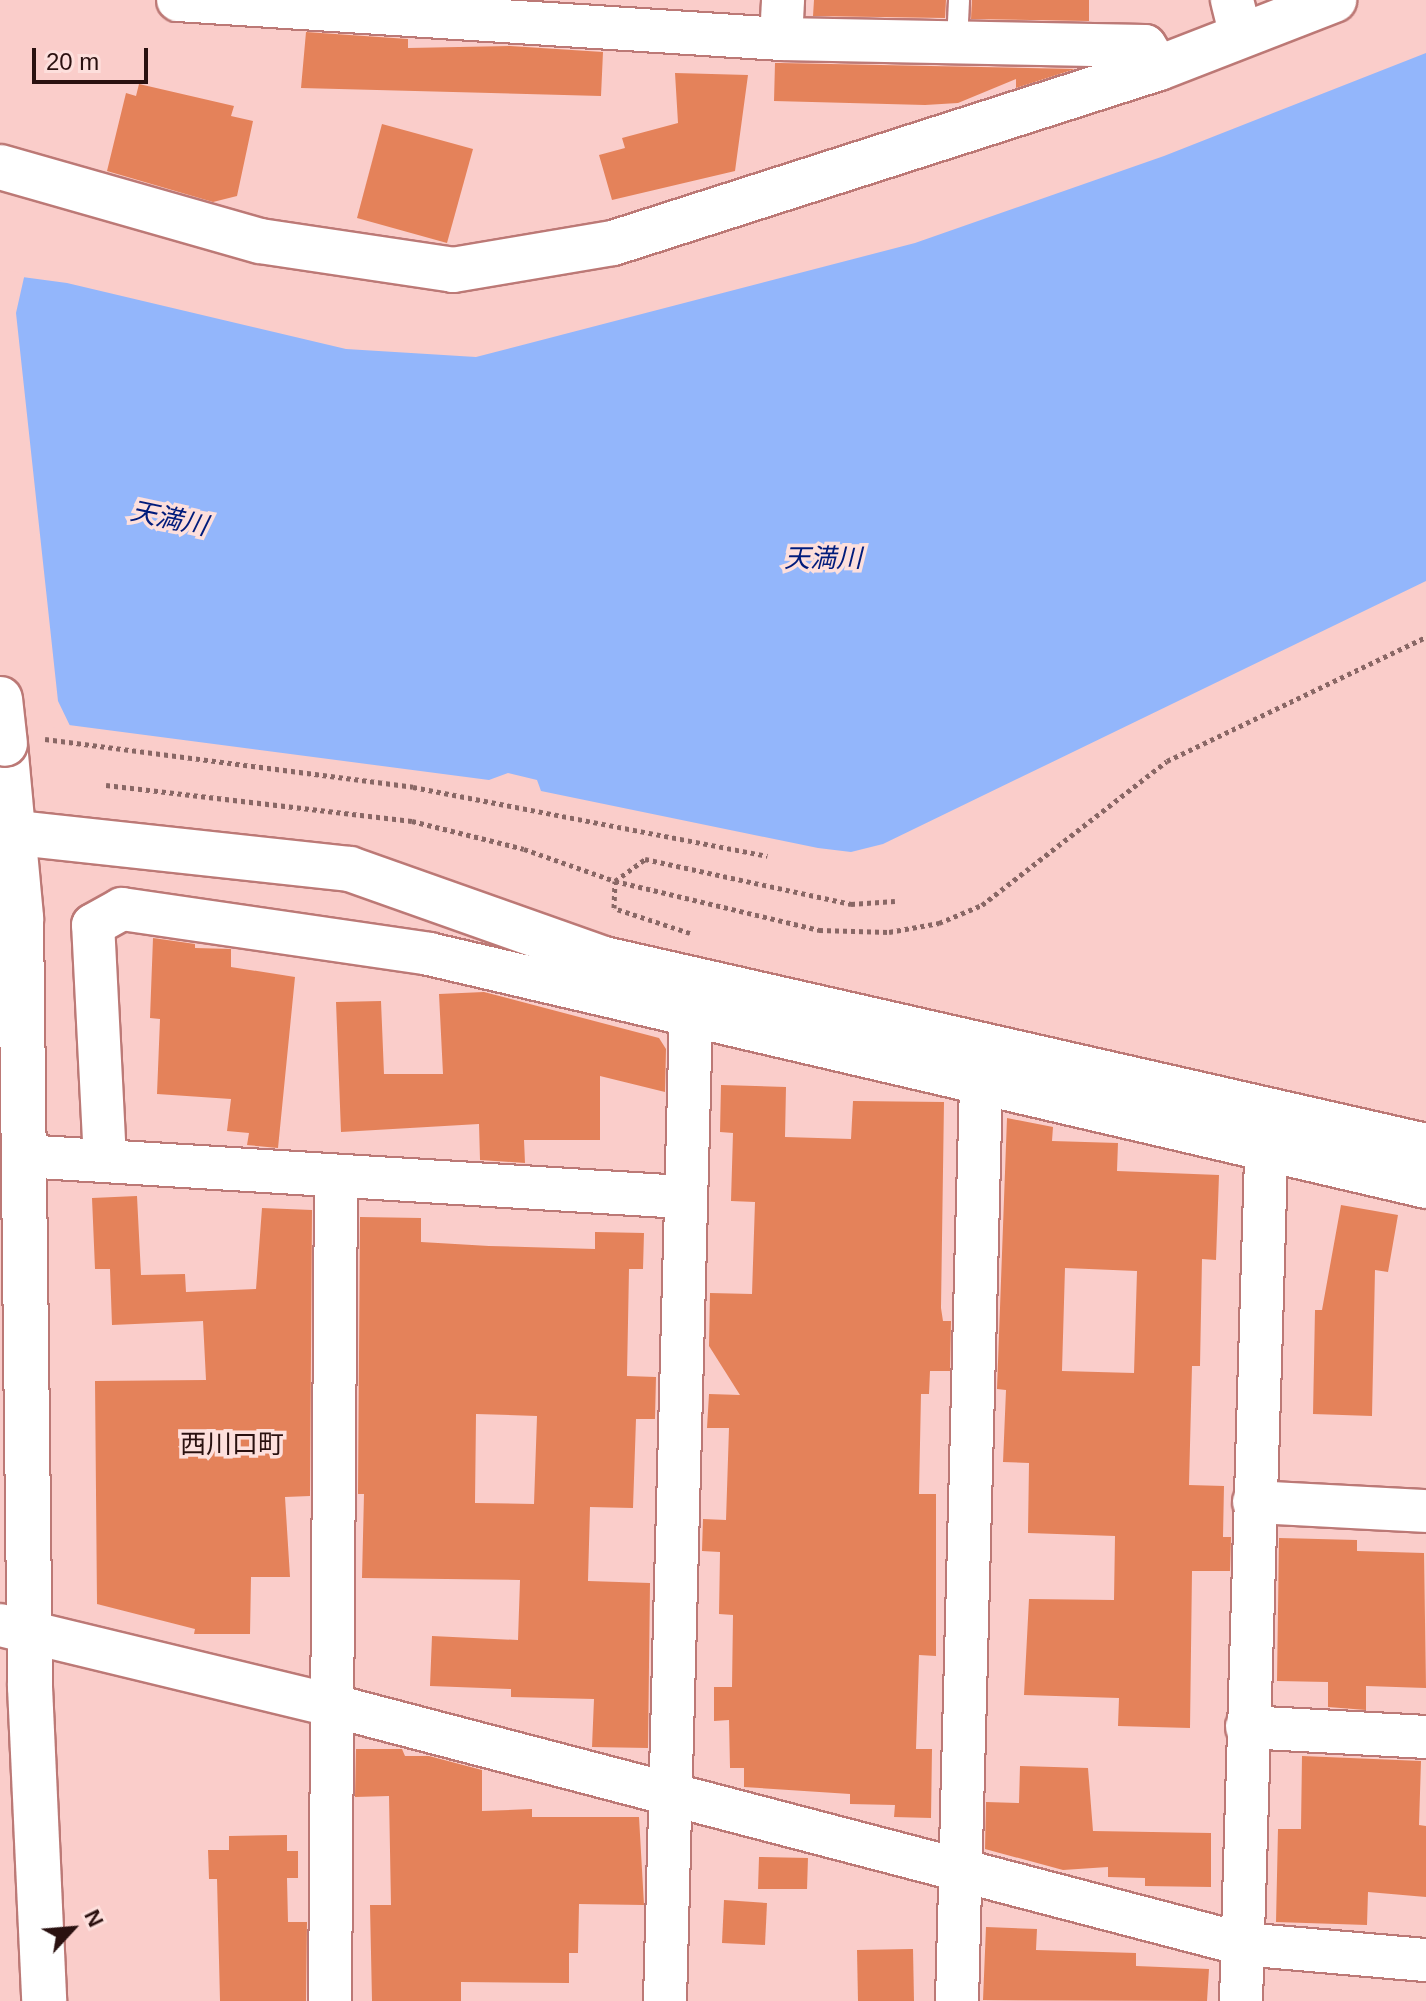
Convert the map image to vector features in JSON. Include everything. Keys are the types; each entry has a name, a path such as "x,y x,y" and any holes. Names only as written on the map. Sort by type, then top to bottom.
{"street":[{"path":"178,0 782,19 957,43 1145,46 1159,68"},
{"path":"0,167 260,241 453,270 613,243 1159,68 1237,17 1334,0"},
{"path":"0,699 17,740 7,832 21,918 12,1155 15,1628 44,2001"},
{"path":"7,832 350,869 604,959 1267,1132 1426,1187"},
{"path":"105,1160 93,925 122,909 429,954 691,1012 981,1086 1267,1132 1426,1146"},
{"path":"665,2001 682,1197 691,1012"},
{"path":"957,2001 981,1086"},
{"path":"1241,2001 1267,1132"},
{"path":"12,1155 682,1197"},
{"path":"330,2001 336,1176"},
{"path":"1254,1502 1426,1511"},
{"path":"15,1628 330,1705 669,1793 959,1874 1242,1944 1426,1960"},
{"path":"1247,1727 1426,1737"}],"lane":[{"path":"957,43 959,0"}],"path":[{"path":"106,785 412,821 524,849 615,881 819,930 889,932 939,923 1003,890 1167,761 1426,637"},
{"path":"17,740 413,787 767,856"},
{"path":"615,881 645,859 851,904 895,901"},
{"path":"615,881 614,908 704,937"}],"water":[{"name":"天満川","path":"1426,53 1426,581 883,844 851,852 818,848 541,791 537,780 508,773 489,780 0,716 0,274 67,283 346,349 476,357 915,243 1164,156"}],"pier":[{"path":"0,270 25,273 16,313 58,701 72,730 0,720"}],"building":[{"path":"814,0 946,0 945,18 813,16"},
{"path":"972,0 1089,0 1089,21 971,19"},
{"path":"306,32 408,39 408,48 510,46 603,52 601,96 301,88"},
{"path":"775,63 1075,69 1016,88 1016,79 958,103 925,105 774,101"},
{"path":"675,73 748,75 735,171 612,200 599,155 625,148 622,138 678,123"},
{"path":"139,84 234,106 231,116 253,121 237,196 213,202 107,171 126,93 136,96"},
{"path":"382,124 473,149 447,243 357,218"},
{"path":"153,938 195,944 195,948 231,949 231,967 295,977 278,1148 247,1145 249,1133 227,1131 231,1099 157,1094 160,1019 150,1018"},
{"path":"484,992 659,1038 666,1049 665,1092 600,1076 600,1140 524,1140 525,1163 480,1160 479,1124 341,1132 336,1002 381,1001 384,1074 443,1074 439,994"},
{"path":"721,1085 786,1087 785,1137 851,1139 853,1101 944,1102 941,1308 943,1321 951,1321 950,1371 930,1371 929,1394 921,1394 919,1494 936,1494 936,1656 919,1655 916,1749 932,1749 931,1818 894,1817 895,1805 850,1804 850,1794 744,1787 744,1768 730,1768 729,1720 714,1721 714,1687 732,1687 733,1615 719,1614 720,1552 702,1551 703,1519 726,1520 729,1428 707,1428 709,1394 740,1395 709,1346 710,1293 752,1294 755,1202 731,1201 733,1133 720,1132"},
{"path":"1007,1118 1053,1127 1052,1141 1118,1143 1117,1171 1219,1175 1216,1260 1202,1259 1200,1366 1192,1366 1189,1485 1224,1486 1223,1537 1231,1537 1230,1571 1192,1571 1190,1728 1118,1726 1119,1698 1024,1695 1029,1599 1114,1600 1115,1536 1028,1533 1029,1463 1003,1462 1006,1390 997,1389","holes":["1065,1268 1137,1271 1134,1373 1062,1371"]},
{"path":"137,1196 141,1275 185,1274 186,1292 256,1289 262,1208 312,1210 310,1496 285,1497 290,1577 251,1577 250,1634 194,1634 195,1629 97,1604 95,1381 206,1380 203,1321 112,1325 110,1269 95,1269 92,1198"},
{"path":"1341,1205 1398,1215 1388,1272 1375,1270 1372,1416 1313,1414 1315,1310 1322,1310"},
{"path":"360,1217 421,1218 421,1242 489,1246 595,1249 595,1232 644,1233 643,1269 629,1269 627,1376 656,1377 655,1419 636,1419 633,1508 590,1507 588,1581 650,1583 648,1748 592,1747 594,1699 511,1697 511,1689 430,1686 432,1636 518,1640 520,1580 362,1578 364,1494 358,1494","holes":["476,1414 537,1416 534,1504 475,1503"]},
{"path":"1279,1538 1357,1540 1357,1551 1424,1553 1426,1688 1366,1686 1366,1710 1328,1707 1328,1682 1277,1681"},
{"path":"356,1749 402,1749 405,1756 429,1756 482,1770 482,1811 532,1809 532,1817 639,1817 644,1905 579,1904 578,1953 569,1953 569,1983 461,1982 461,2001 372,2001 370,1905 391,1905 389,1796 355,1797"},
{"path":"1302,1756 1421,1761 1419,1825 1426,1826 1426,1897 1368,1892 1367,1925 1276,1922 1278,1829 1301,1829"},
{"path":"1020,1766 1088,1768 1093,1831 1211,1833 1211,1887 1145,1886 1145,1878 1108,1877 1108,1867 1063,1870 985,1849 986,1802 1019,1803"},
{"path":"287,1835 287,1851 298,1851 298,1878 287,1878 288,1922 307,1922 306,2001 220,2001 217,1879 209,1879 208,1850 229,1850 229,1836"},
{"path":"759,1857 808,1858 807,1889 758,1889"},
{"path":"724,1900 767,1903 765,1945 722,1943"},
{"path":"986,1927 1037,1929 1036,1950 1136,1953 1136,1966 1209,1969 1207,2001 983,2000"},
{"path":"913,1949 914,2001 858,2001 857,1950"}],"district":[{"name":"西川口町","path":"232,1445"}]}
